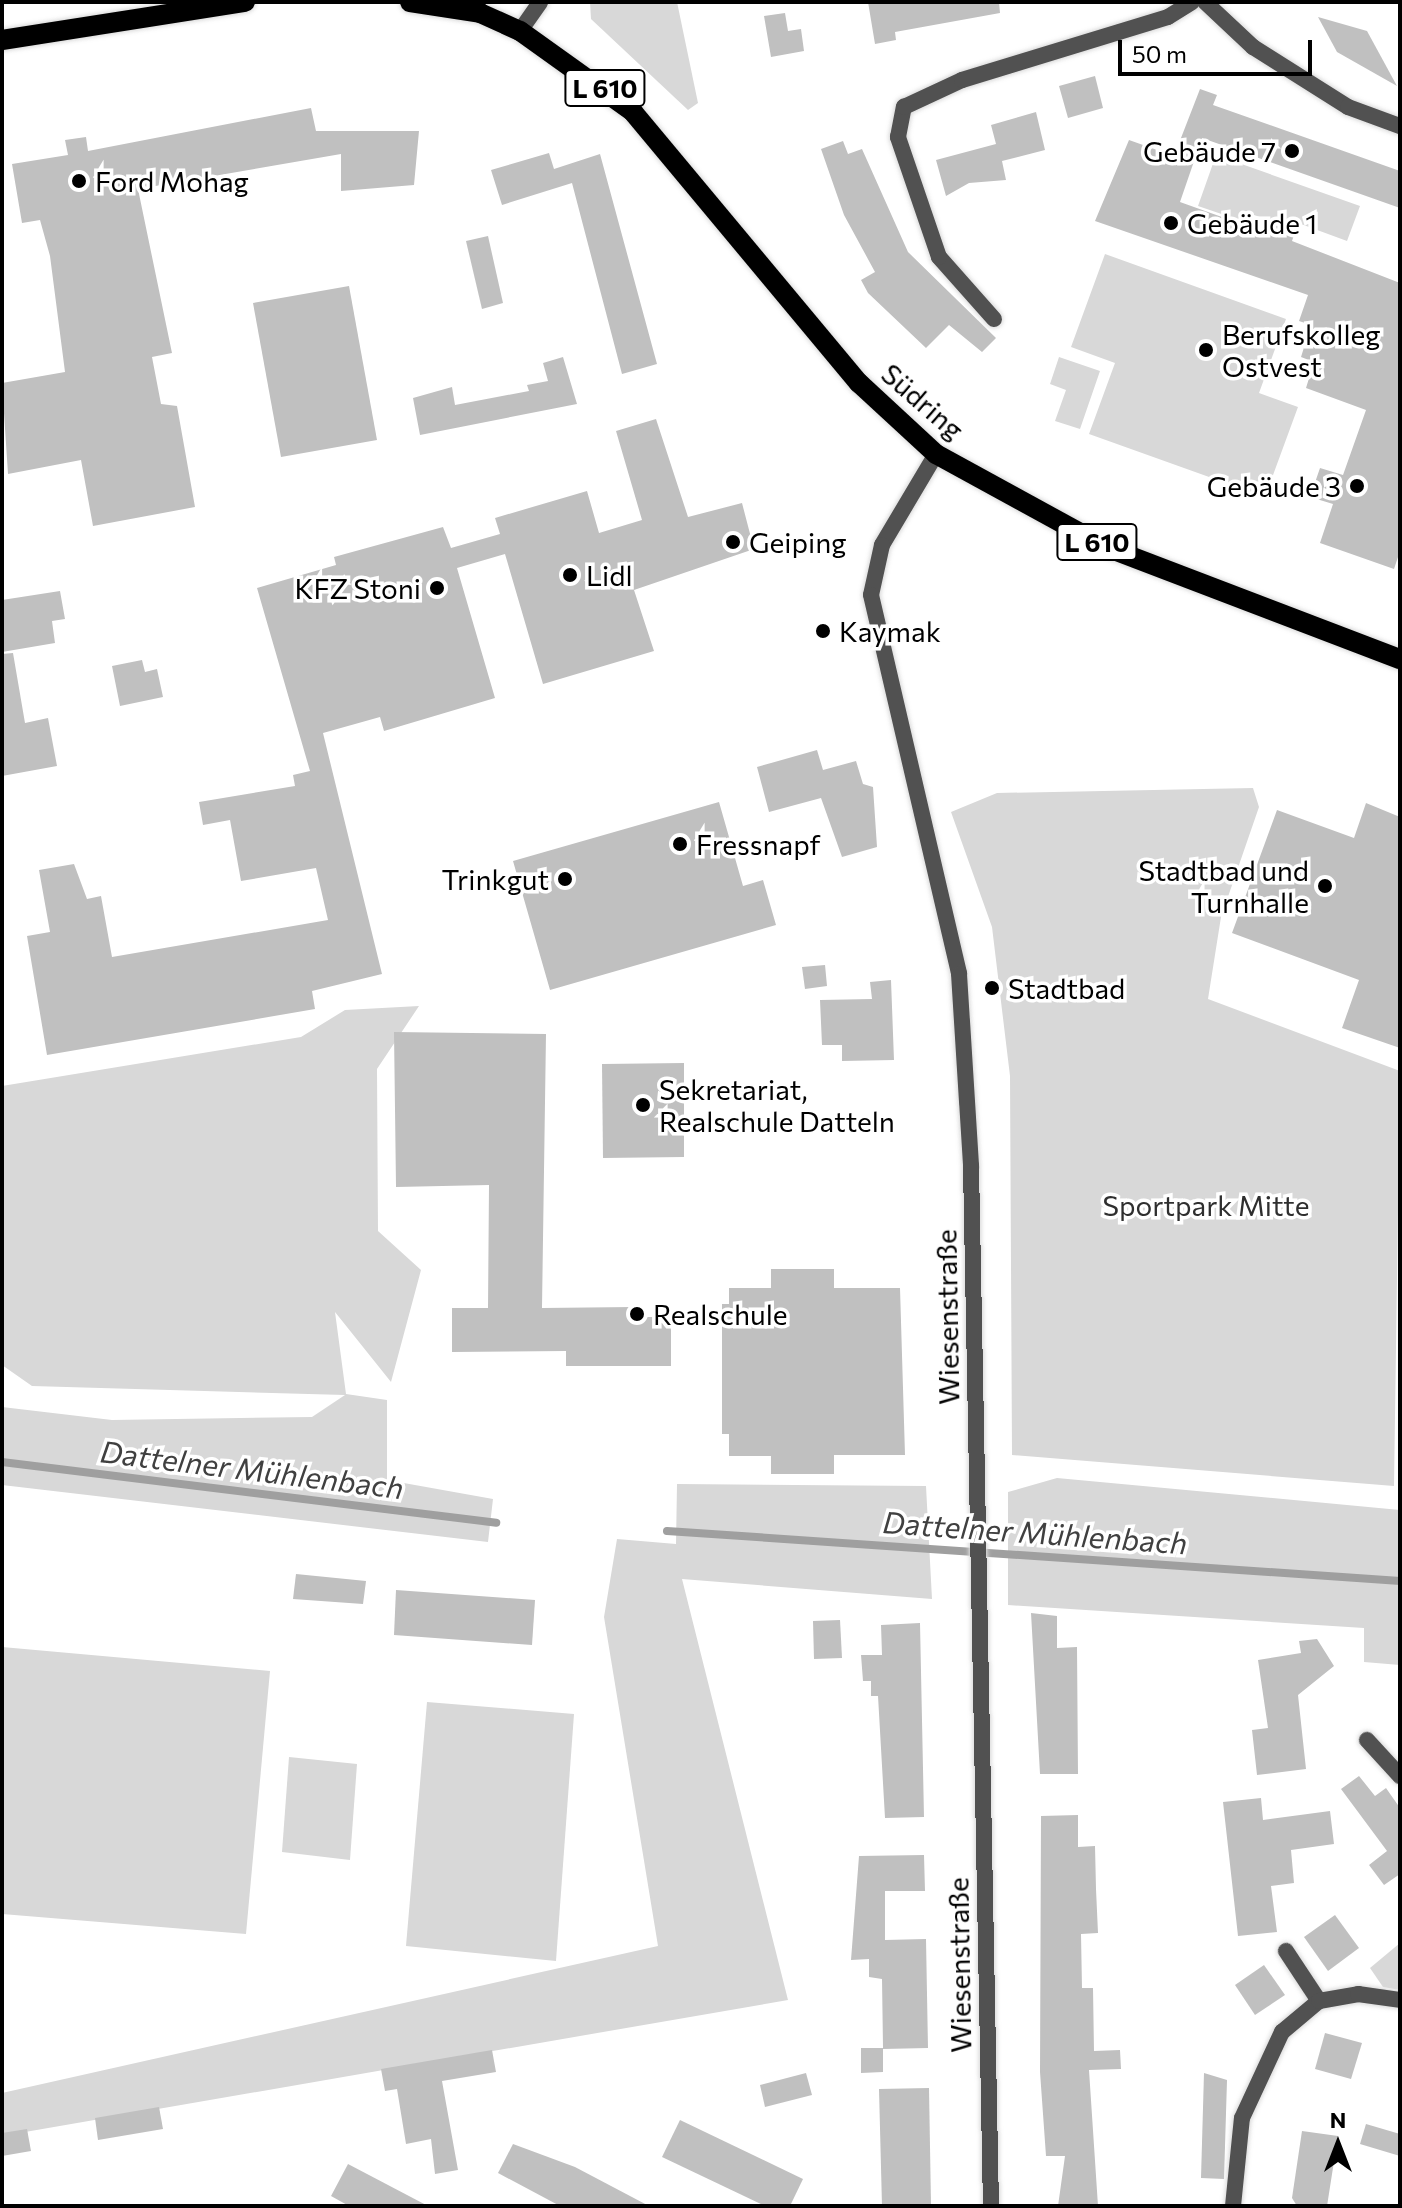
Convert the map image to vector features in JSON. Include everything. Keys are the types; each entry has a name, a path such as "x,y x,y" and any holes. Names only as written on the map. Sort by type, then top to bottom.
{"main road":[{"path":"2,40 245,2"},
{"name":"L 610","path":"410,2 485,8 520,31"},
{"name":"Südring","path":"520,31 633,112 859,383 936,454 1106,547 1400,659"}],"street":[{"path":"520,31 540,2"},
{"path":"994,319 939,257 898,137 904,107 962,80 1168,17 1192,2"},
{"path":"1205,2 1253,47 1348,107 1400,126"},
{"name":"Wiesenstraße","path":"936,454 882,545 871,595 959,974 975,1479 975,1612 991,2206"},
{"path":"1367,1740 1400,1776"},
{"path":"1286,1951 1319,2001"},
{"path":"1233,2206 1242,2118 1259,2074 1282,2032 1319,2001 1358,1994 1400,2000"}],"green space":[{"path":"590,2 677,2 698,103 688,110 591,19"},
{"path":"1216,155 1360,206 1347,241 1290,220 1287,226 1248,213 1245,222 1198,206"},
{"path":"1105,254 1286,319 1259,393 1298,407 1265,497 1089,434 1115,363 1071,347"},
{"path":"1059,357 1100,371 1080,429 1055,421 1066,390 1050,384"},
{"name":"Sportpark Mitte","path":"1253,788 1259,807 1221,917 1208,999 1400,1071 1394,1486 1012,1455 1010,1076 992,927 951,812 997,793"},
{"path":"419,1006 377,1069 378,1231 421,1270 391,1382 335,1312 346,1394 387,1400 387,1480 493,1499 488,1542 2,1485 2,1407 112,1420 312,1417 345,1395 32,1386 2,1365 2,1086 301,1037 345,1010"},
{"path":"1057,1478 1400,1510 1400,1665 1364,1662 1364,1628 1008,1605 1008,1492"},
{"path":"677,1484 926,1486 932,1599 682,1579 788,2000 2,2136 2,2093 658,1946 604,1617 617,1539 676,1544"},
{"path":"2,1647 270,1671 246,1934 2,1914"},
{"path":"427,1702 574,1714 556,1961 406,1946"},
{"path":"289,1757 357,1764 350,1860 282,1852"},
{"path":"1400,1943 1400,1990 1383,1987 1370,1968"}],"building":[{"path":"868,2 999,2 1000,13 895,32 896,40 875,44"},
{"path":"785,13 788,31 801,29 804,51 771,57 764,16"},
{"path":"1318,17 1367,31 1397,86 1337,52"},
{"path":"1095,76 1103,108 1068,118 1059,86"},
{"path":"1200,89 1217,95 1213,105 1400,171 1400,208 1202,138 1180,202 1247,226 1251,216 1295,232 1292,241 1400,283 1400,551 1394,569 1320,543 1333,504 1310,497 1320,468 1343,475 1366,410 1306,388 1314,362 1301,357 1311,325 1299,321 1308,295 1095,221 1129,140 1174,156"},
{"path":"311,108 316,131 419,131 414,185 341,191 341,154 138,189 172,353 152,357 161,404 177,406 195,507 93,526 81,460 8,474 2,383 65,372 50,256 40,220 22,223 12,164 68,155 65,140 86,137 88,151"},
{"path":"1036,112 1045,150 1002,161 1006,180 969,183 946,196 936,160 996,144 991,125"},
{"path":"843,141 848,154 862,149 908,252 996,338 982,352 949,325 926,348 868,293 861,280 875,272 844,215 821,149"},
{"path":"549,153 554,169 600,154 657,364 622,374 572,183 502,205 491,170"},
{"path":"488,236 503,303 482,309 466,241"},
{"path":"349,286 377,440 281,457 253,303"},
{"path":"563,357 577,404 420,435 413,398 452,387 455,405 529,391 527,385 548,381 543,363"},
{"path":"656,419 688,517 742,503 754,549 634,590 654,651 543,684 505,554 457,568 495,698 384,731 380,717 323,733 382,974 312,991 315,1009 47,1055 27,936 50,932 39,870 74,864 87,899 101,896 112,957 328,920 316,868 241,881 230,820 203,825 199,802 295,786 293,775 310,771 257,588 336,565 334,557 443,527 451,548 500,534 495,518 587,491 599,533 642,520 616,431"},
{"path":"60,591 65,619 52,621 55,643 2,652 2,600"},
{"path":"13,653 25,723 48,718 57,766 2,776 2,654"},
{"path":"142,660 145,672 157,669 163,697 120,706 112,666"},
{"path":"817,750 823,770 856,761 863,784 873,787 877,847 842,857 821,798 769,812 757,767"},
{"path":"719,802 743,886 763,880 776,925 550,990 513,861"},
{"name":"Stadtbad und Turnhalle","path":"1366,803 1400,817 1400,1048 1342,1028 1359,980 1232,933 1277,810 1354,838"},
{"path":"825,965 827,986 805,989 802,967"},
{"path":"891,980 894,1060 842,1061 842,1045 822,1045 820,1000 872,999 870,982"},
{"path":"394,1032 546,1034 542,1308 633,1307 633,1317 671,1317 671,1366 566,1366 566,1351 452,1352 452,1308 488,1308 489,1185 396,1187"},
{"name":"Sekretariat, Realschule Datteln","path":"684,1063 684,1157 603,1158 602,1064"},
{"path":"771,1269 834,1269 834,1288 900,1288 905,1455 834,1455 834,1474 771,1474 771,1456 729,1456 729,1434 722,1434 722,1304 729,1304 729,1288 771,1288"},
{"path":"296,1574 366,1581 363,1604 293,1599"},
{"path":"396,1590 535,1600 532,1645 394,1635"},
{"path":"1031,1613 1057,1616 1057,1648 1077,1647 1078,1774 1040,1774"},
{"path":"840,1620 842,1658 814,1659 813,1621"},
{"path":"920,1623 924,1817 885,1818 878,1696 871,1696 871,1681 863,1681 861,1655 882,1655 881,1625"},
{"path":"1317,1639 1334,1666 1298,1695 1306,1769 1257,1775 1252,1730 1268,1728 1258,1660 1301,1653 1299,1641"},
{"path":"1359,1776 1375,1796 1386,1788 1400,1808 1400,1874 1384,1885 1369,1865 1387,1851 1341,1789"},
{"path":"1261,1798 1263,1820 1330,1811 1334,1844 1291,1850 1294,1883 1271,1886 1277,1932 1238,1936 1223,1802"},
{"path":"1078,1815 1078,1847 1095,1846 1098,1933 1081,1934 1082,1988 1093,1988 1094,2051 1120,2050 1121,2069 1089,2070 1098,2206 1058,2206 1065,2156 1046,2156 1040,2072 1041,1816"},
{"path":"924,1855 925,1891 885,1891 885,1940 926,1939 928,2048 883,2049 883,2072 861,2073 861,2048 883,2048 882,1979 869,1977 869,1959 851,1960 859,1856"},
{"path":"1335,1915 1359,1948 1328,1971 1304,1937"},
{"path":"1264,1965 1285,1995 1255,2015 1235,1985"},
{"path":"1325,2033 1362,2043 1351,2079 1315,2069"},
{"path":"492,2050 496,2072 442,2081 458,2170 435,2174 431,2139 406,2144 397,2089 385,2091 381,2069"},
{"path":"806,2073 812,2095 765,2107 760,2085"},
{"path":"1204,2073 1227,2080 1224,2179 1201,2178"},
{"path":"929,2088 931,2206 882,2206 879,2089"},
{"path":"159,2107 163,2129 98,2140 95,2118"},
{"path":"680,2120 803,2179 790,2206 765,2206 662,2157"},
{"path":"1366,2124 1400,2134 1400,2156 1360,2144"},
{"path":"27,2129 31,2151 2,2156 2,2133"},
{"path":"1302,2131 1338,2136 1327,2206 1297,2206 1292,2198"},
{"path":"513,2144 575,2167 649,2206 560,2206 498,2173"},
{"path":"348,2164 428,2206 349,2206 331,2196"}],"waterway":[{"name":"Dattelner Mühlenbach","path":"2,1462 496,1523"},
{"name":"Dattelner Mühlenbach","path":"667,1531 1400,1581"}],"place":[{"name":"Gebäude 7","path":"1292,151"},
{"name":"Ford Mohag","path":"79,181"},
{"name":"Gebäude 1","path":"1171,223"},
{"name":"Berufskolleg Ostvest","path":"1206,350"},
{"name":"Gebäude 3","path":"1357,486"},
{"name":"Geiping","path":"733,542"},
{"name":"Lidl","path":"570,575"},
{"name":"KFZ Stoni","path":"437,588"},
{"name":"Kaymak","path":"823,631"},
{"name":"Fressnapf","path":"680,844"},
{"name":"Trinkgut","path":"565,879"},
{"name":"Stadtbad und Turnhalle","path":"1325,886"},
{"name":"Stadtbad","path":"992,988"},
{"name":"Sekretariat, Realschule Datteln","path":"643,1105"},
{"name":"Realschule","path":"637,1314"}]}
